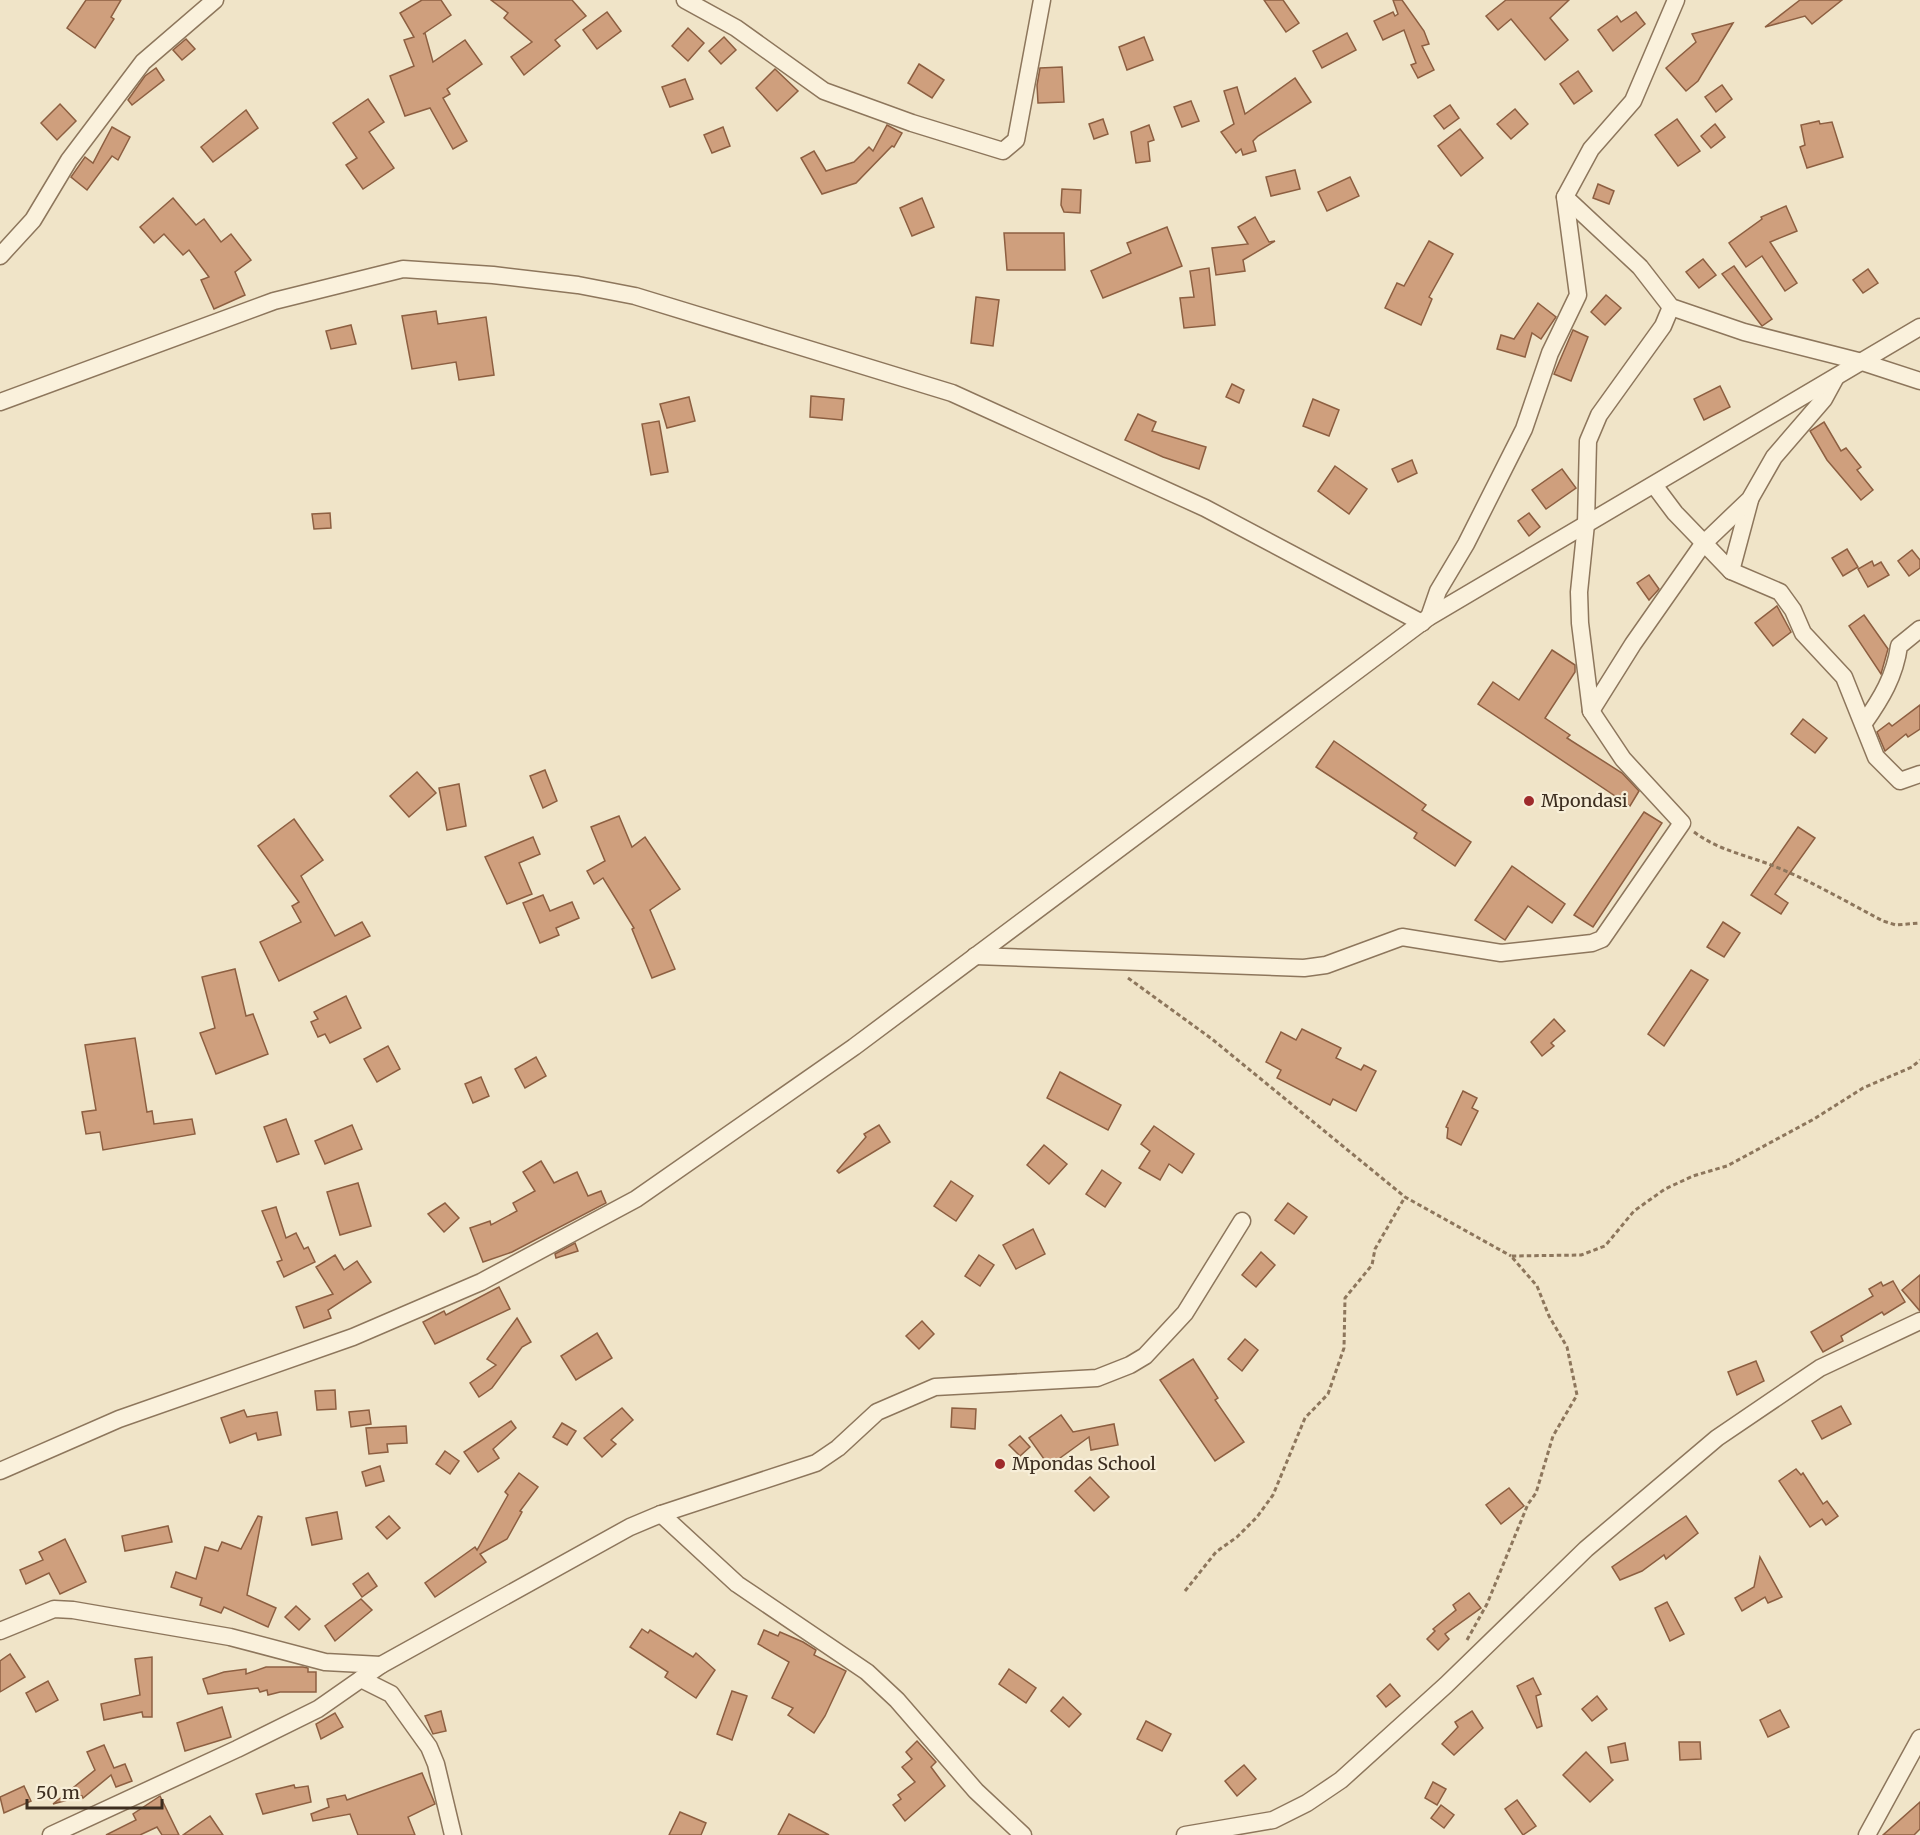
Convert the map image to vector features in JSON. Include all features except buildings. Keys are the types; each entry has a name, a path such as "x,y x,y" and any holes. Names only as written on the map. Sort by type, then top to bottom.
{"street":[{"path":"0,256 33,220 69,160 143,62 215,0"},
{"path":"686,0 736,28 824,91 912,123 1003,151 1016,140 1042,0"},
{"path":"1425,620 1438,591 1466,544 1524,429 1550,353 1578,295 1565,197 1591,149 1633,101 1676,0"},
{"path":"1565,197 1640,267 1671,307 1744,332 1862,362 1920,381"},
{"path":"0,402 274,301 403,269 493,274 578,285 635,296 952,393 1205,508 1425,620"},
{"path":"975,956 1304,968 1326,966 1402,937 1501,952 1592,943 1602,939 1610,931 1682,823 1623,759 1591,711 1580,623 1579,592 1586,525 1588,441 1599,415 1663,326 1671,307"},
{"path":"0,1471 119,1419 353,1337 481,1282 636,1199 854,1047 1425,620 1920,327"},
{"path":"1731,571 1750,499 1774,457 1824,399 1836,377"},
{"path":"1654,485 1703,544 1731,571 1780,592 1794,609 1803,633 1844,677 1876,757 1900,781 1920,774"},
{"path":"1591,711 1633,644 1703,544 1750,499"},
{"path":"1864,723 1885,693 1897,662 1899,646 1920,629"},
{"path":"51,1835 318,1709 381,1665 630,1527 660,1514 816,1463 838,1448 877,1412 935,1387 1097,1378 1130,1365 1145,1356 1185,1313 1242,1221"},
{"path":"1185,1835 1273,1820 1307,1803 1341,1780 1446,1685 1586,1549 1717,1438 1820,1368 1920,1321"},
{"path":"660,1514 737,1584 867,1672 897,1700 976,1791 1023,1835"},
{"path":"0,1631 54,1609 73,1610 230,1637 325,1662 381,1665"},
{"path":"361,1679 391,1694 429,1747 436,1764 453,1835"},
{"path":"1867,1835 1920,1738"}],"path":[{"path":"1682,823 1714,844 1784,871 1883,921 1896,925 1920,923"},
{"path":"1103,961 1212,1039 1405,1197 1512,1256 1537,1286 1549,1316 1567,1347 1577,1395 1553,1436 1536,1493 1528,1504 1487,1604 1464,1646"},
{"path":"1512,1256 1581,1255 1605,1246 1634,1211 1665,1189 1693,1176 1727,1166 1814,1119 1863,1088 1912,1067 1920,1060"},
{"path":"1185,1591 1216,1552 1238,1537 1273,1495 1305,1418 1328,1394 1344,1348 1345,1298 1372,1264 1375,1249 1405,1197"}],"place":[{"name":"Mpondasi","path":"1529,801"},
{"name":"Mpondas School","path":"1000,1464"}]}
